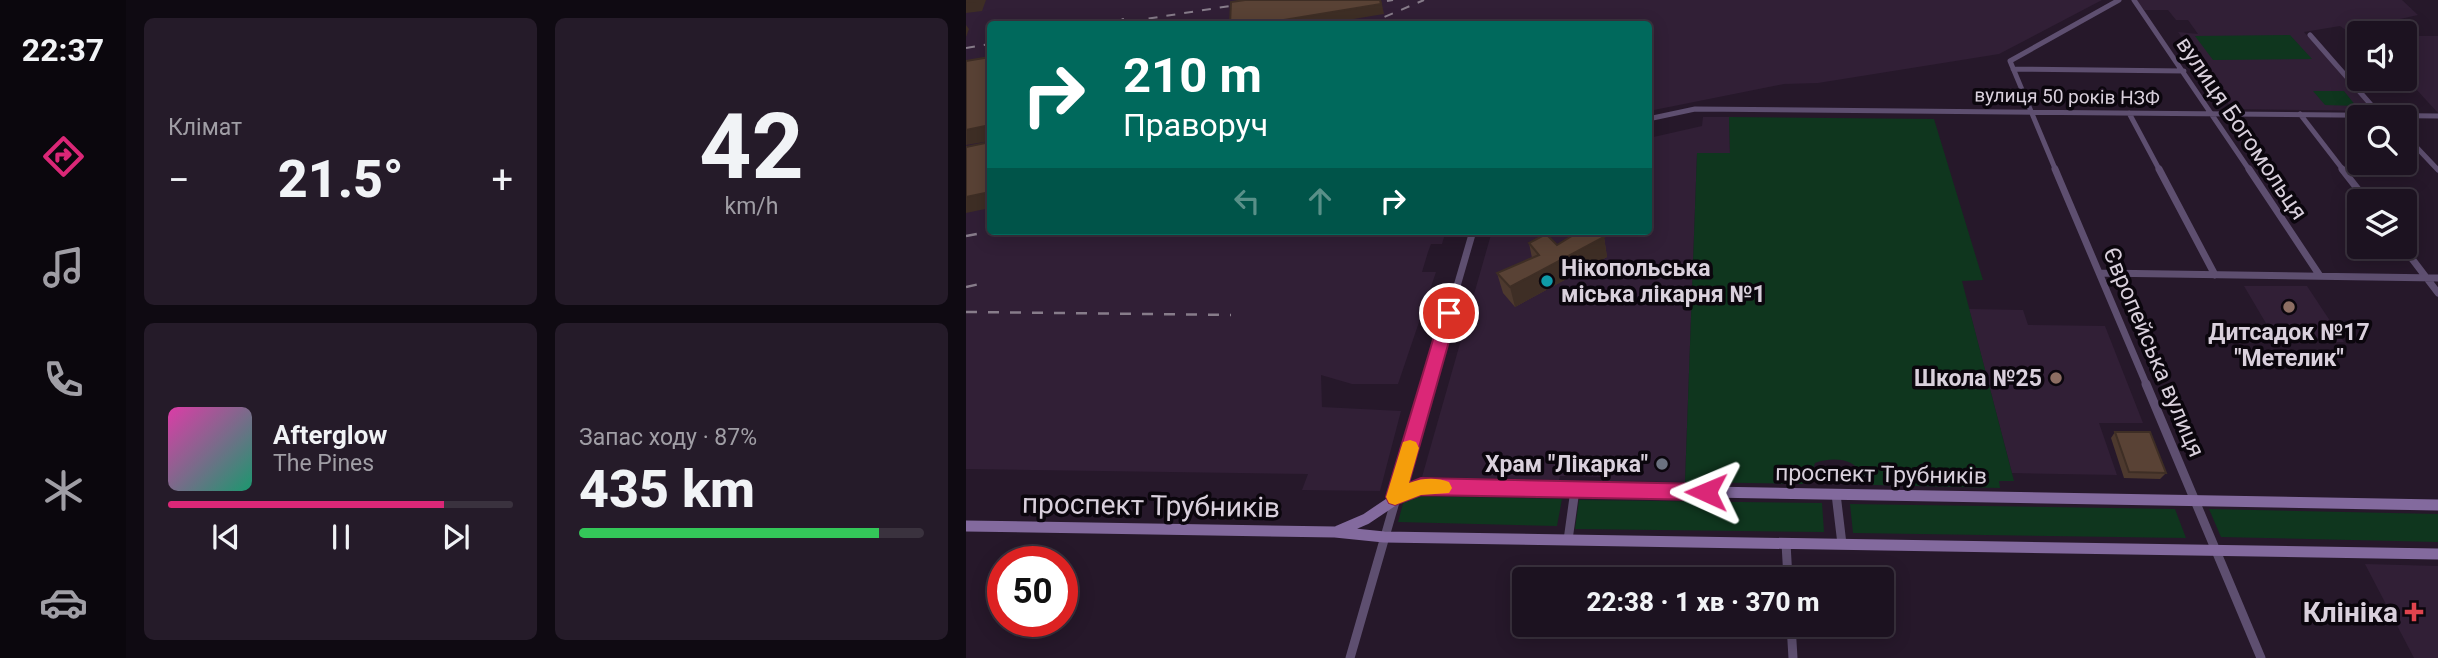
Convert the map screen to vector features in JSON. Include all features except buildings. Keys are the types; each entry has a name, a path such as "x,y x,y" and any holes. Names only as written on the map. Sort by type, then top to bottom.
{"main road":[{"name":"проспект Трубників","path":"1335,533 1366,519 1395,497 1421,487 2438,505"},
{"name":"проспект Трубників","path":"966,526 1335,533 1384,537 2438,554"}],"street":[{"path":"2012,65 2119,0"},
{"name":"вулиця Богомольця","path":"2134,0 2320,276"},
{"path":"2310,35 2376,105"},
{"path":"2012,65 2184,71"},
{"name":"Європейська вулиця","path":"2012,65 2261,658"},
{"name":"вулиця 50 років НЗФ","path":"1652,118 1695,108 2347,115"},
{"path":"2129,113 2215,275"},
{"path":"2300,114 2358,189"},
{"name":"вулиця 50 років НЗФ","path":"2417,116 2438,116"},
{"path":"2417,148 2438,170"},
{"path":"1350,658 1472,235"},
{"path":"2412,259 2438,292"},
{"path":"2100,273 2438,278"},
{"path":"1568,540 1575,490"},
{"path":"1836,494 1842,544"},
{"path":"1786,543 1787,567"},
{"path":"1792,637 1793,658"}],"shaded area":[{"path":"966,0 2102,0 1999,54 1818,83 1784,84 1652,110 1652,21 987,21 987,235 1445,235 1442,244 1431,244 1428,252 1422,272 1436,272 1398,384 1352,384 1321,375 1322,407 1401,411 1380,491 1302,490 1308,474 966,469"},
{"path":"2136,0 2402,0 2418,15 2400,19 2402,21 2347,21 2347,31 2340,26 2304,32 2347,81 2347,91 2356,91 2369,105 2347,105 2347,111 2232,109 2178,32 2198,34 2188,20 2176,20 2168,10 2144,10"},
{"path":"2417,35 2438,36 2438,113 2417,90"},
{"path":"1703,117 1729,117 1730,153 1697,154 1685,482 1604,481 1603,477 1560,476 1559,480 1422,477 1491,235 1652,235 1652,137 1702,126"},
{"name":"Дитсадок №17 \"Метелик\"","path":"2244,286 2307,286 2344,342 2277,342"},
{"name":"Школа №25","path":"1969,309 2023,310 2028,325 2105,326 2143,423 2099,423 2117,475 2012,473"},
{"name":"Клініка","path":"2365,564 2438,566 2438,658 2414,658"}],"green space":[{"path":"2290,35 2312,59 2213,60 2195,36"},
{"path":"2313,91 2344,91 2355,105 2347,106 2325,105"},
{"path":"1729,117 1934,119 1983,280 1962,281 2014,481 1999,481 2000,488 1873,485 1871,477 1861,475 1854,465 1835,459 1815,463 1812,473 1802,473 1803,484 1685,482 1697,153 1730,153"},
{"path":"1405,496 1562,499 1557,526 1398,522"},
{"path":"1579,500 1822,503 1824,532 1575,529"},
{"path":"1850,504 2175,509 2186,538 1853,533"},
{"path":"2209,509 2438,514 2438,542 2221,537"}],"railway":[{"path":"1132,21 1269,0"},
{"path":"1387,1 1393,0"},
{"path":"1375,21 1424,0"},
{"path":"1109,21 1124,19"},
{"path":"966,48 987,44"},
{"path":"966,236 987,232"},
{"path":"966,287 984,283"},
{"path":"966,312 1231,315"}],"slow traffic":[{"path":"1410,448 1395,497 1421,487 1442,488"}],"place":[{"name":"Нікопольська міська лікарня №1","path":"1547,281"},
{"name":"Дитсадок №17 \"Метелик\"","path":"2289,307"},
{"name":"Школа №25","path":"2056,378"},
{"name":"Храм \"Лікарка\"","path":"1662,464"},
{"name":"Клініка","path":"2414,612"}],"route":[{"path":"1449,313 1395,497 1421,487 1706,492"}]}
